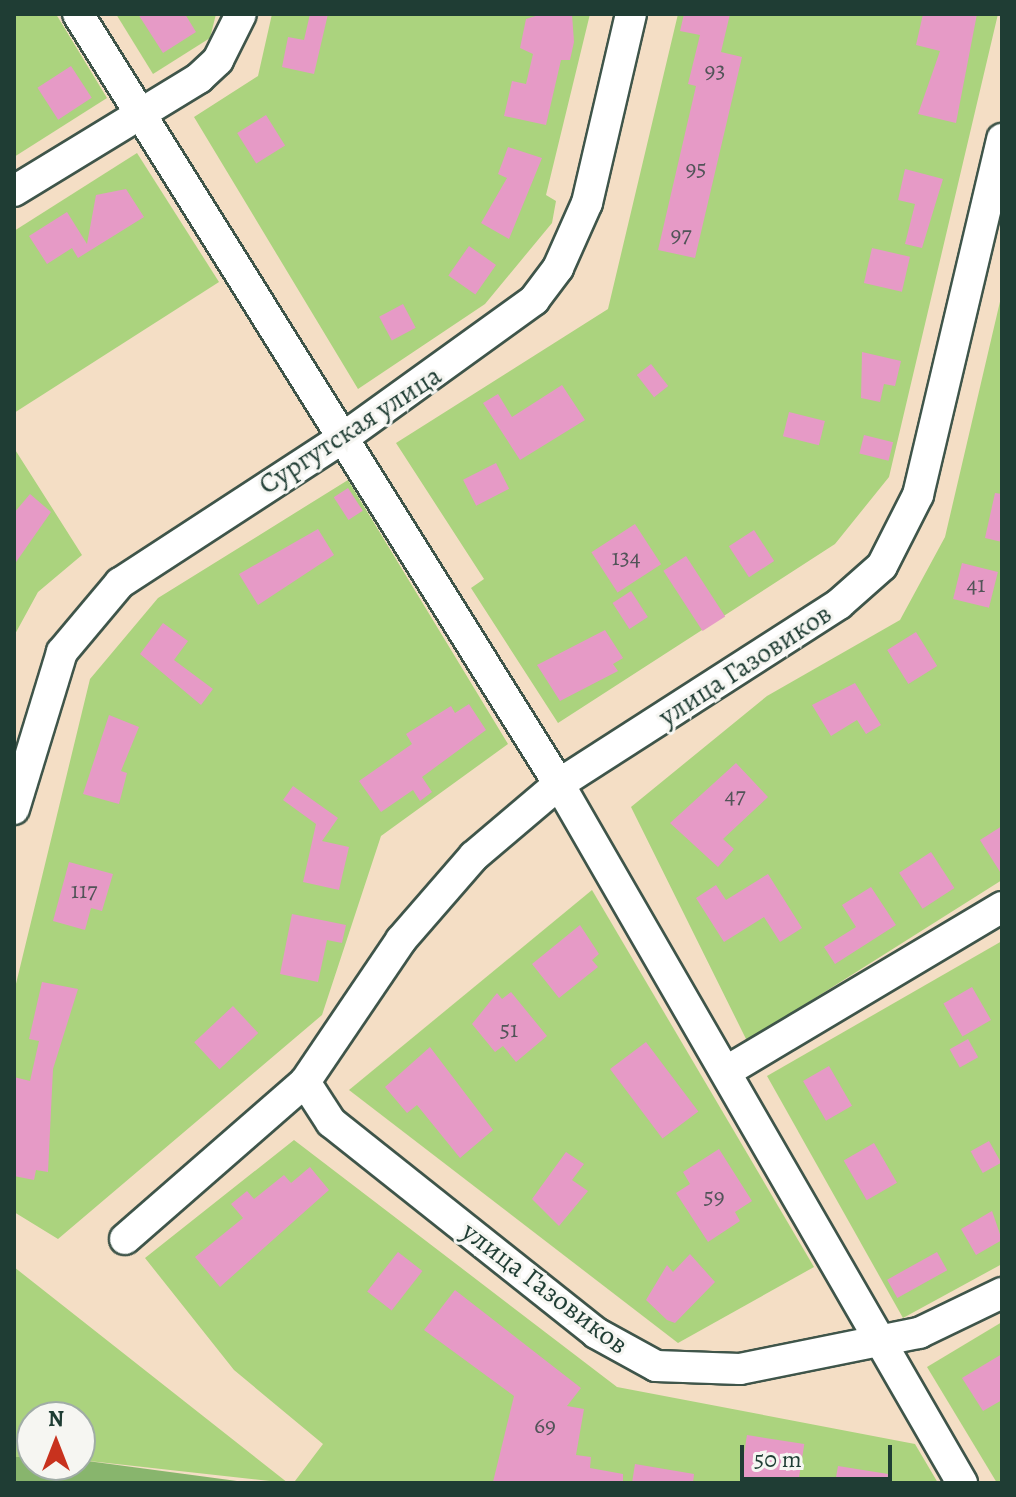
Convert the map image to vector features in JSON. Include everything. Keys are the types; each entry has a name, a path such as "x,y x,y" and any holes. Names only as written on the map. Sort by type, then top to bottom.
{"street":[{"path":"78,14 347,435 559,784 883,1339 962,1483"},
{"path":"14,191 141,113 218,60 241,14"},
{"name":"Сургутская улица","path":"14,809 62,652 89,614 158,555 347,435 498,331 558,268 587,203 631,14"},
{"name":"улица Газовиков","path":"125,1239 305,1082 401,940 474,856 559,784 839,604 882,566 918,495 991,241 1002,139"},
{"path":"727,1071 1002,907"},
{"name":"улица Газовиков","path":"305,1082 331,1122 622,1351 656,1366 740,1369 883,1339 950,1323 1002,1293"}],"green space":[{"path":"14,14 56,14 107,98 14,157"},
{"path":"116,14 216,14 210,38 153,74"},
{"path":"272,14 590,14 546,195 556,201 552,223 485,304 358,389 194,117 258,76"},
{"path":"678,14 998,14 889,477 835,544 558,723 471,588 484,579 396,443 608,309"},
{"path":"137,153 219,282 14,413 14,231"},
{"path":"1002,293 1002,880 747,1041 631,807 767,696 900,620 945,537"},
{"path":"14,448 82,555 38,592 14,636"},
{"path":"348,480 508,744 381,836 322,1015 58,1239 14,1212 14,992 90,679 158,598"},
{"path":"592,890 814,1267 678,1343 349,1090"},
{"path":"1002,941 1002,1264 903,1318 767,1076"},
{"path":"294,1140 617,1387 915,1444 938,1483 295,1481 323,1444 234,1370 145,1258"},
{"path":"14,1267 288,1483 96,1462 96,1401 16,1401 14,1457"},
{"path":"1002,1322 1002,1483 997,1483 927,1367"},
{"path":"16,1457 16,1481 96,1481 96,1462 252,1483 14,1483"}],"building":[{"path":"138,14 185,14 196,32 163,53"},
{"path":"310,14 328,14 314,74 282,67 288,37 304,40"},
{"path":"542,14 572,14 574,42 570,60 561,60 546,125 504,116 512,81 526,84 533,54 520,48 526,19"},
{"path":"684,14 730,14 721,52 742,57 695,258 658,250 696,86 688,84 700,35 680,31"},
{"path":"923,14 977,14 956,123 918,114 940,51 916,45"},
{"path":"71,66 92,98 58,120 37,88"},
{"path":"266,115 285,146 256,164 237,133"},
{"path":"508,147 542,158 509,239 481,223 507,178 498,174"},
{"path":"905,169 943,179 922,248 905,244 915,204 898,200"},
{"path":"126,189 144,217 78,258 72,248 47,264 29,236 67,212 87,244 96,195"},
{"path":"469,246 496,265 475,294 448,275"},
{"path":"872,248 910,257 902,292 864,283"},
{"path":"403,304 416,328 392,341 379,317"},
{"path":"862,352 901,361 895,386 884,384 880,402 861,398"},
{"path":"651,364 668,386 654,397 637,375"},
{"path":"562,385 585,420 520,460 483,403 498,394 512,417"},
{"path":"789,412 825,421 819,445 783,436"},
{"path":"864,435 893,442 889,461 859,453"},
{"path":"496,463 509,489 476,506 463,480"},
{"path":"348,488 363,511 348,520 334,497"},
{"path":"995,493 1002,494 1002,542 985,538"},
{"path":"30,494 51,512 14,565 14,513"},
{"path":"635,524 661,564 618,593 591,552"},
{"path":"318,529 334,555 258,605 239,574"},
{"path":"754,530 774,561 749,577 729,546"},
{"path":"686,556 725,616 703,631 663,571"},
{"path":"962,563 998,572 989,608 953,599"},
{"path":"631,591 648,617 629,629 613,603"},
{"path":"163,623 188,641 174,660 213,689 201,705 140,654"},
{"path":"605,630 623,658 613,664 618,671 560,701 537,665"},
{"path":"916,632 937,666 908,684 887,650"},
{"path":"855,683 881,725 866,734 857,720 831,736 812,705"},
{"path":"469,704 486,730 422,777 432,792 420,801 413,790 381,812 359,781 412,744 406,734 451,706 455,713"},
{"path":"109,715 139,727 121,771 127,773 119,804 83,794"},
{"path":"736,763 768,797 723,839 734,849 718,867 670,823"},
{"path":"293,786 338,818 322,841 349,847 339,890 303,882 316,824 283,800"},
{"path":"1002,826 1002,875 980,840"},
{"path":"931,852 954,888 923,909 899,873"},
{"path":"69,862 113,874 102,911 91,908 85,930 53,921"},
{"path":"768,874 802,928 780,942 764,917 724,942 696,898 716,885 726,900"},
{"path":"871,887 896,925 835,964 824,947 856,927 842,905"},
{"path":"292,914 346,925 342,943 327,940 318,982 280,974"},
{"path":"580,925 599,954 592,960 598,967 559,998 532,964"},
{"path":"42,982 78,989 53,1069 48,1172 36,1170 34,1180 14,1176 14,1077 30,1081 39,1041 29,1039"},
{"path":"972,987 991,1020 962,1036 943,1004"},
{"path":"511,992 547,1036 516,1062 503,1046 495,1052 472,1024 497,993 502,999"},
{"path":"233,1006 258,1033 219,1069 194,1042"},
{"path":"968,1039 978,1057 960,1068 950,1049"},
{"path":"646,1042 698,1111 662,1139 610,1069"},
{"path":"430,1047 493,1130 460,1158 417,1105 407,1113 385,1087"},
{"path":"829,1066 852,1106 826,1121 803,1081"},
{"path":"989,1141 1001,1163 983,1173 971,1151"},
{"path":"874,1143 897,1183 867,1200 844,1160"},
{"path":"719,1149 752,1201 735,1212 740,1221 708,1242 676,1193 690,1184 683,1172"},
{"path":"566,1152 584,1164 572,1180 588,1191 559,1226 532,1199"},
{"path":"310,1167 329,1190 220,1287 195,1257 243,1218 231,1204 247,1191 254,1199 284,1175 291,1183"},
{"path":"992,1211 1002,1240 976,1255 961,1229"},
{"path":"398,1252 422,1271 392,1310 367,1291"},
{"path":"937,1252 947,1270 897,1298 887,1280"},
{"path":"690,1254 715,1282 675,1323 667,1320 646,1300 667,1265 673,1272"},
{"path":"455,1290 581,1388 567,1406 584,1409 576,1455 591,1457 590,1468 623,1474 623,1483 493,1482 514,1396 424,1330"},
{"path":"1002,1354 1002,1400 983,1411 962,1378"},
{"path":"747,1435 804,1444 798,1483 740,1478"},
{"path":"635,1464 694,1474 693,1483 632,1483"},
{"path":"838,1466 888,1474 887,1483 835,1483"}]}
